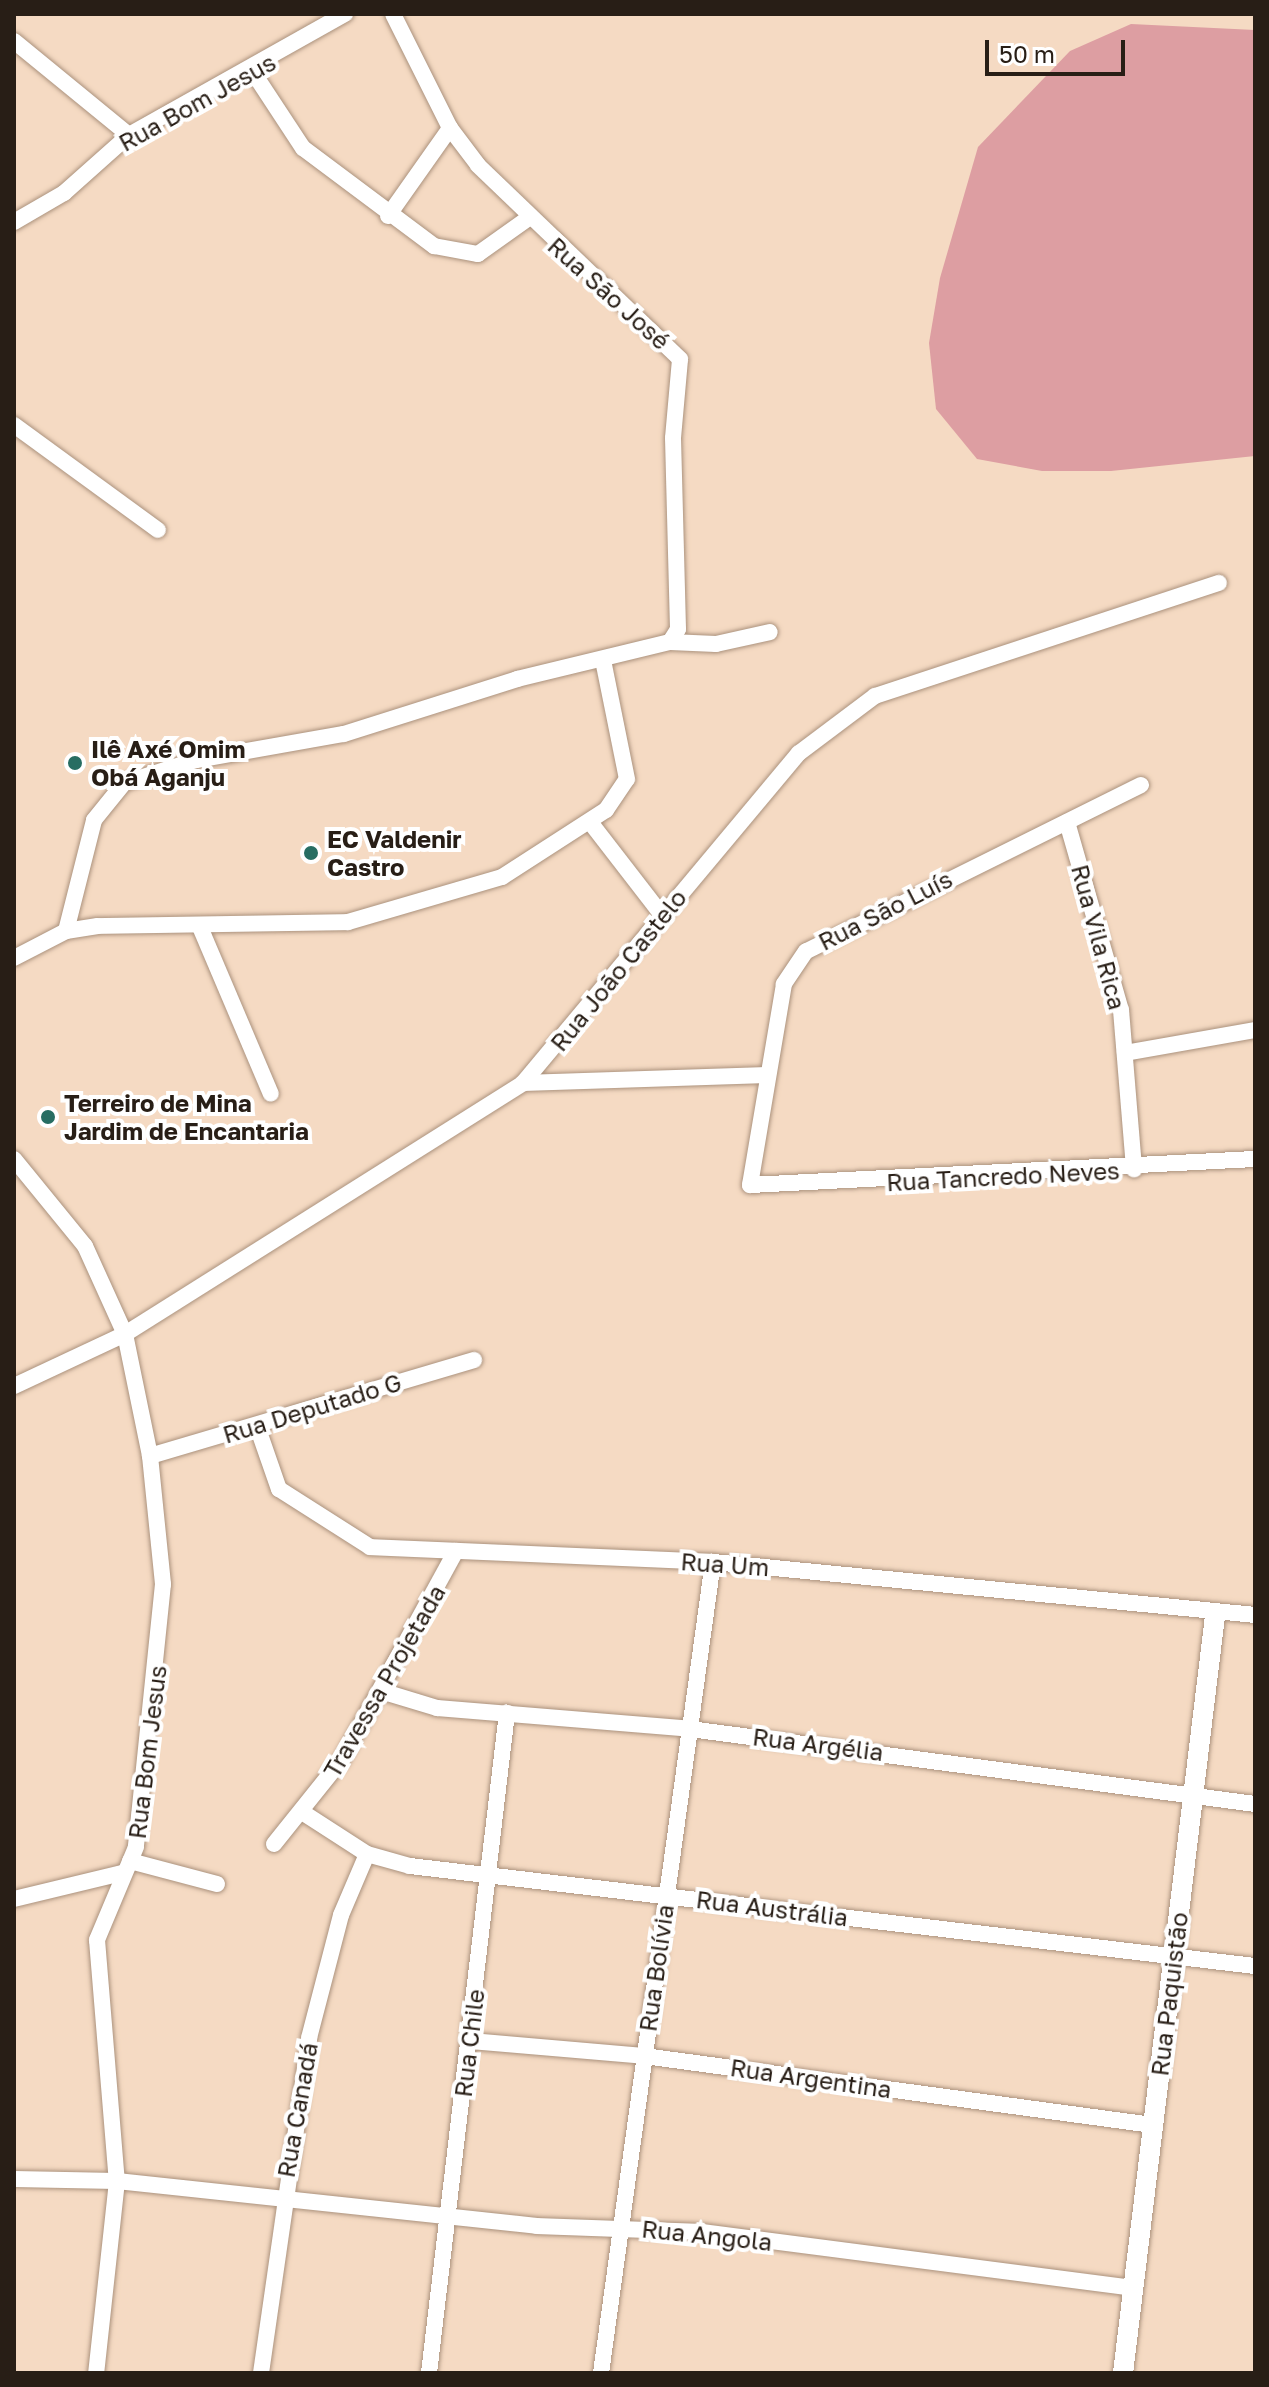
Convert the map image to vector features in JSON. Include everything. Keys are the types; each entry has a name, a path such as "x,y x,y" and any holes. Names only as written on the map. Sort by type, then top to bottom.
{"street":[{"name":"Rua Bom Jesus","path":"14,222 64,193 129,135 253,72 345,14"},
{"name":"Rua São José","path":"393,14 450,128 527,219 681,363 673,438 680,621 670,642"},
{"path":"14,41 129,135"},
{"path":"253,72 303,148 388,216 466,256 489,250 527,219"},
{"path":"388,216 450,128"},
{"path":"14,425 158,530"},
{"name":"Rua João Castelo","path":"14,1386 125,1334 523,1083 799,753 875,696 1219,583"},
{"path":"66,931 94,820 124,783 196,760 344,734 670,642 716,644 770,632"},
{"path":"14,958 66,931 297,927 387,915 502,877 590,822 618,795 629,772 603,660"},
{"name":"Rua São Luís","path":"750,1185 784,984 806,951 1141,785"},
{"path":"590,822 662,915"},
{"name":"Rua Vila Rica","path":"1067,822 1110,956 1125,1053 1134,1169"},
{"path":"200,927 271,1094"},
{"path":"1125,1053 1255,1030"},
{"path":"523,1083 767,1075"},
{"name":"Rua Bom Jesus","path":"14,1159 85,1246 125,1334 150,1456 163,1618 126,1867 97,1940 117,2181 96,2373"},
{"name":"Rua Tancredo Neves","path":"750,1185 1134,1169 1255,1159"},
{"name":"Rua Deputado G","path":"150,1456 474,1360"},
{"name":"Rua Um","path":"257,1426 269,1478 342,1535 370,1547 713,1562 1215,1616 1255,1615"},
{"name":"Travessa Projetada","path":"274,1844 302,1812 381,1691 456,1551"},
{"name":"Rua Bolívia","path":"601,2373 713,1562"},
{"name":"Rua Paquistão","path":"1123,2373 1215,1616"},
{"name":"Rua Argélia","path":"381,1691 437,1708 690,1729 1255,1804"},
{"name":"Rua Chile","path":"429,2373 507,1713"},
{"name":"Rua Austrália","path":"302,1812 367,1854 490,1877 1255,1966"},
{"name":"Rua Canadá","path":"261,2373 282,2198 321,1981 367,1854"},
{"path":"14,1899 126,1867 217,1884"},
{"name":"Rua Argentina","path":"470,2041 644,2056 1152,2125"},
{"name":"Rua Angola","path":"14,2179 117,2181 448,2219 621,2226 1132,2288"}],"shaded area":[{"path":"1131,24 1255,30 1255,456 1111,471 1042,471 977,459 936,409 929,343 940,278 978,147 1070,51"}],"place":[{"name":"Ilê Axé Omim Obá Aganju","path":"75,763"},
{"name":"EC Valdenir Castro","path":"311,853"},
{"name":"Terreiro de Mina Jardim de Encantaria","path":"48,1117"}]}
